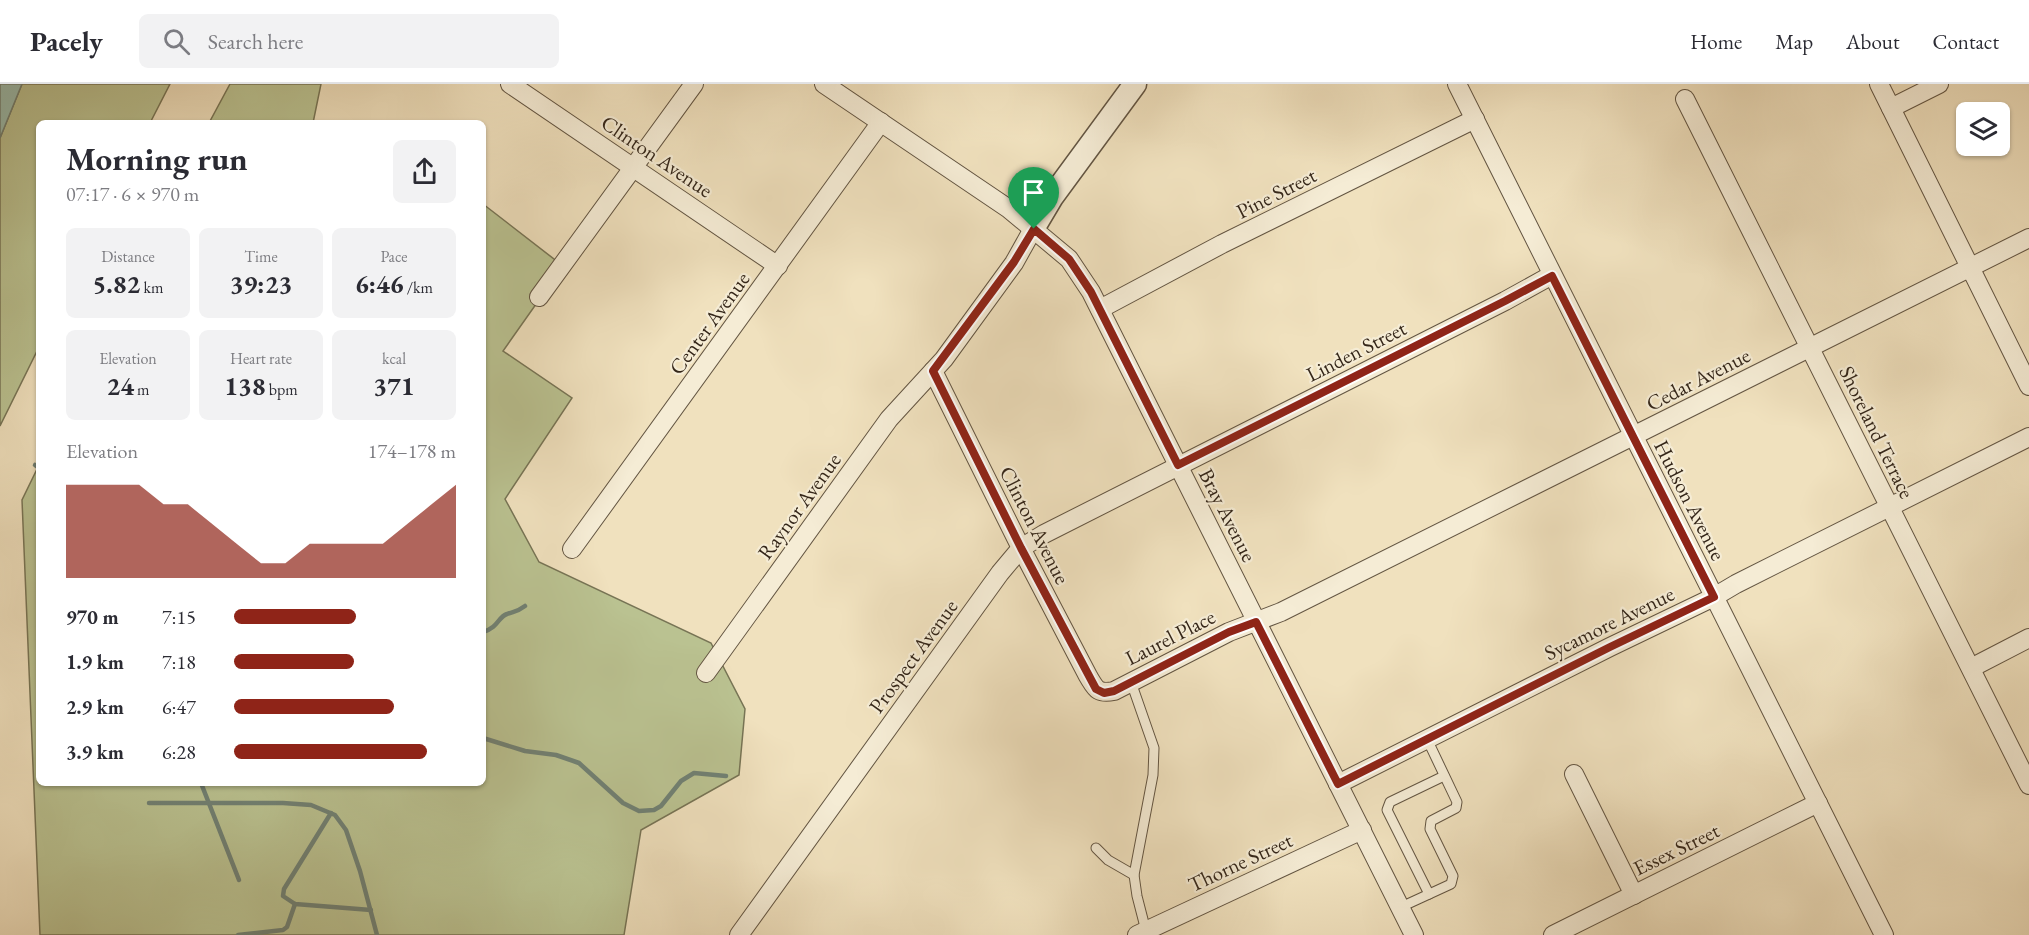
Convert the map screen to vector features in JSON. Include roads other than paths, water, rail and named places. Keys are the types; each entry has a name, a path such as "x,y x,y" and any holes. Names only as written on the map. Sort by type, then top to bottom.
{"street":[{"name":"Clinton Avenue","path":"510,84 778,267"},
{"path":"539,297 694,84"},
{"name":"Bray Avenue","path":"824,84 1009,208 1069,259 1079,272 1100,309 1414,935"},
{"path":"1034,229 1052,196 1135,84"},
{"name":"Hudson Avenue","path":"1457,84 1884,935"},
{"path":"1879,84 2029,386"},
{"path":"1891,108 1939,84"},
{"name":"Shoreland Terrace","path":"1685,99 2029,785"},
{"name":"Pine Street","path":"1100,309 1366,171 1475,119"},
{"name":"Center Avenue","path":"572,549 881,122"},
{"name":"Raynor Avenue","path":"706,673 890,419 933,371 1014,262 1034,229"},
{"name":"Cedar Avenue","path":"1256,622 1281,612 1634,437 2029,238"},
{"name":"Linden Street","path":"1178,465 1495,307 1552,276"},
{"name":"Clinton Avenue","path":"933,371 1088,676 1096,689 1104,693"},
{"name":"Sycamore Avenue","path":"1338,784 2029,437"},
{"name":"Prospect Avenue","path":"739,935 1021,548 1178,465"},
{"name":"Laurel Place","path":"1104,693 1114,691 1229,632 1256,622"},
{"path":"1971,668 2029,638"},
{"path":"1574,774 1634,895"},
{"name":"Essex Street","path":"1553,935 1818,803"},
{"name":"Thorne Street","path":"1141,933 1362,830"}],"lane":[{"path":"1131,682 1154,748 1153,775 1134,875 1141,933"},
{"path":"1401,908 1451,884 1453,876 1430,829 1431,821 1456,808 1456,802 1426,739"},
{"path":"1429,894 1387,810 1390,802 1444,776"},
{"path":"1096,848 1108,860 1134,875"}],"waterway":[{"path":"486,631 492,628 504,615 525,606"},
{"path":"486,739 525,751 556,755 579,763 623,803 639,811 654,810 661,806 681,781 694,773 726,776"},
{"path":"202,786 239,880"},
{"path":"149,803 283,803 311,805 335,815 346,830 360,871 377,935"},
{"path":"331,813 284,889 283,896 295,904 371,910"},
{"path":"238,935 283,930 287,927 295,904"}]}
